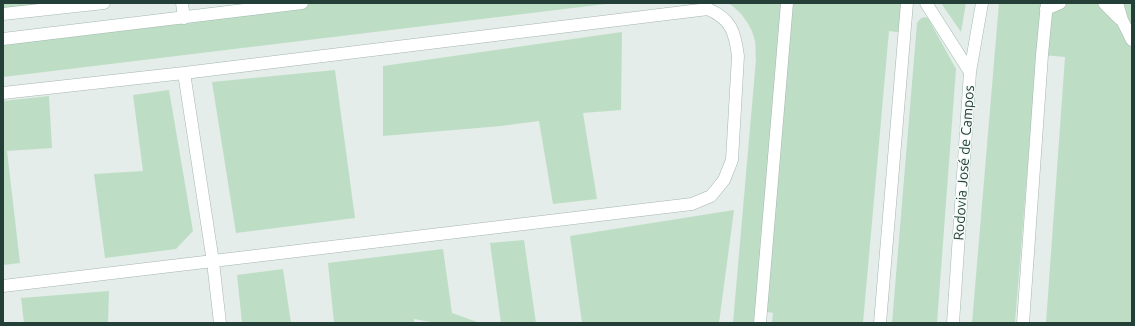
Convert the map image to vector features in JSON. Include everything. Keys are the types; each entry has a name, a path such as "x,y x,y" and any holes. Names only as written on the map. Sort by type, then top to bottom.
{"street":[{"path":"3,14 104,3"},
{"path":"182,3 184,18"},
{"path":"3,39 302,3"},
{"path":"760,323 787,3"},
{"path":"880,323 908,3"},
{"path":"926,3 970,72"},
{"name":"Rodovia José de Campos","path":"953,323 970,72 982,3"},
{"path":"1023,323 1042,55 1047,6 1060,3"},
{"path":"1104,3 1122,20"},
{"path":"1117,3 1122,20 1132,40"},
{"path":"3,93 184,74 708,9 720,14 731,27 736,39 738,56 732,160 724,180 712,196 692,204 3,286"},
{"path":"184,74 213,262 220,323"}],"green space":[{"path":"3,3 108,3 3,15"},
{"path":"307,3 614,3 3,77 3,38"},
{"path":"728,3 907,3 905,33 889,31 863,323 772,323 773,313 761,311 760,323 733,323 756,59 754,35 749,24 733,6"},
{"path":"941,3 966,3 961,32"},
{"path":"999,3 1041,3 1015,323 972,323"},
{"path":"1060,3 1132,3 1132,323 1046,323 1065,57 1042,55 1046,9"},
{"path":"924,17 928,18 956,69 937,323 892,323 917,23"},
{"path":"622,32 621,110 583,113 597,199 553,204 539,121 501,126 383,136 383,66"},
{"path":"335,70 355,218 236,233 212,82"},
{"path":"169,90 193,231 176,249 105,258 94,174 143,171 133,95"},
{"path":"49,96 52,148 7,151 20,263 3,265 3,101"},
{"path":"734,210 719,323 582,323 570,236"},
{"path":"524,240 536,323 501,323 490,243"},
{"path":"443,249 452,313 480,323 436,323 414,319 414,323 334,323 328,263"},
{"path":"283,269 291,323 242,323 237,275"},
{"path":"109,291 108,323 24,323 21,298"}]}
